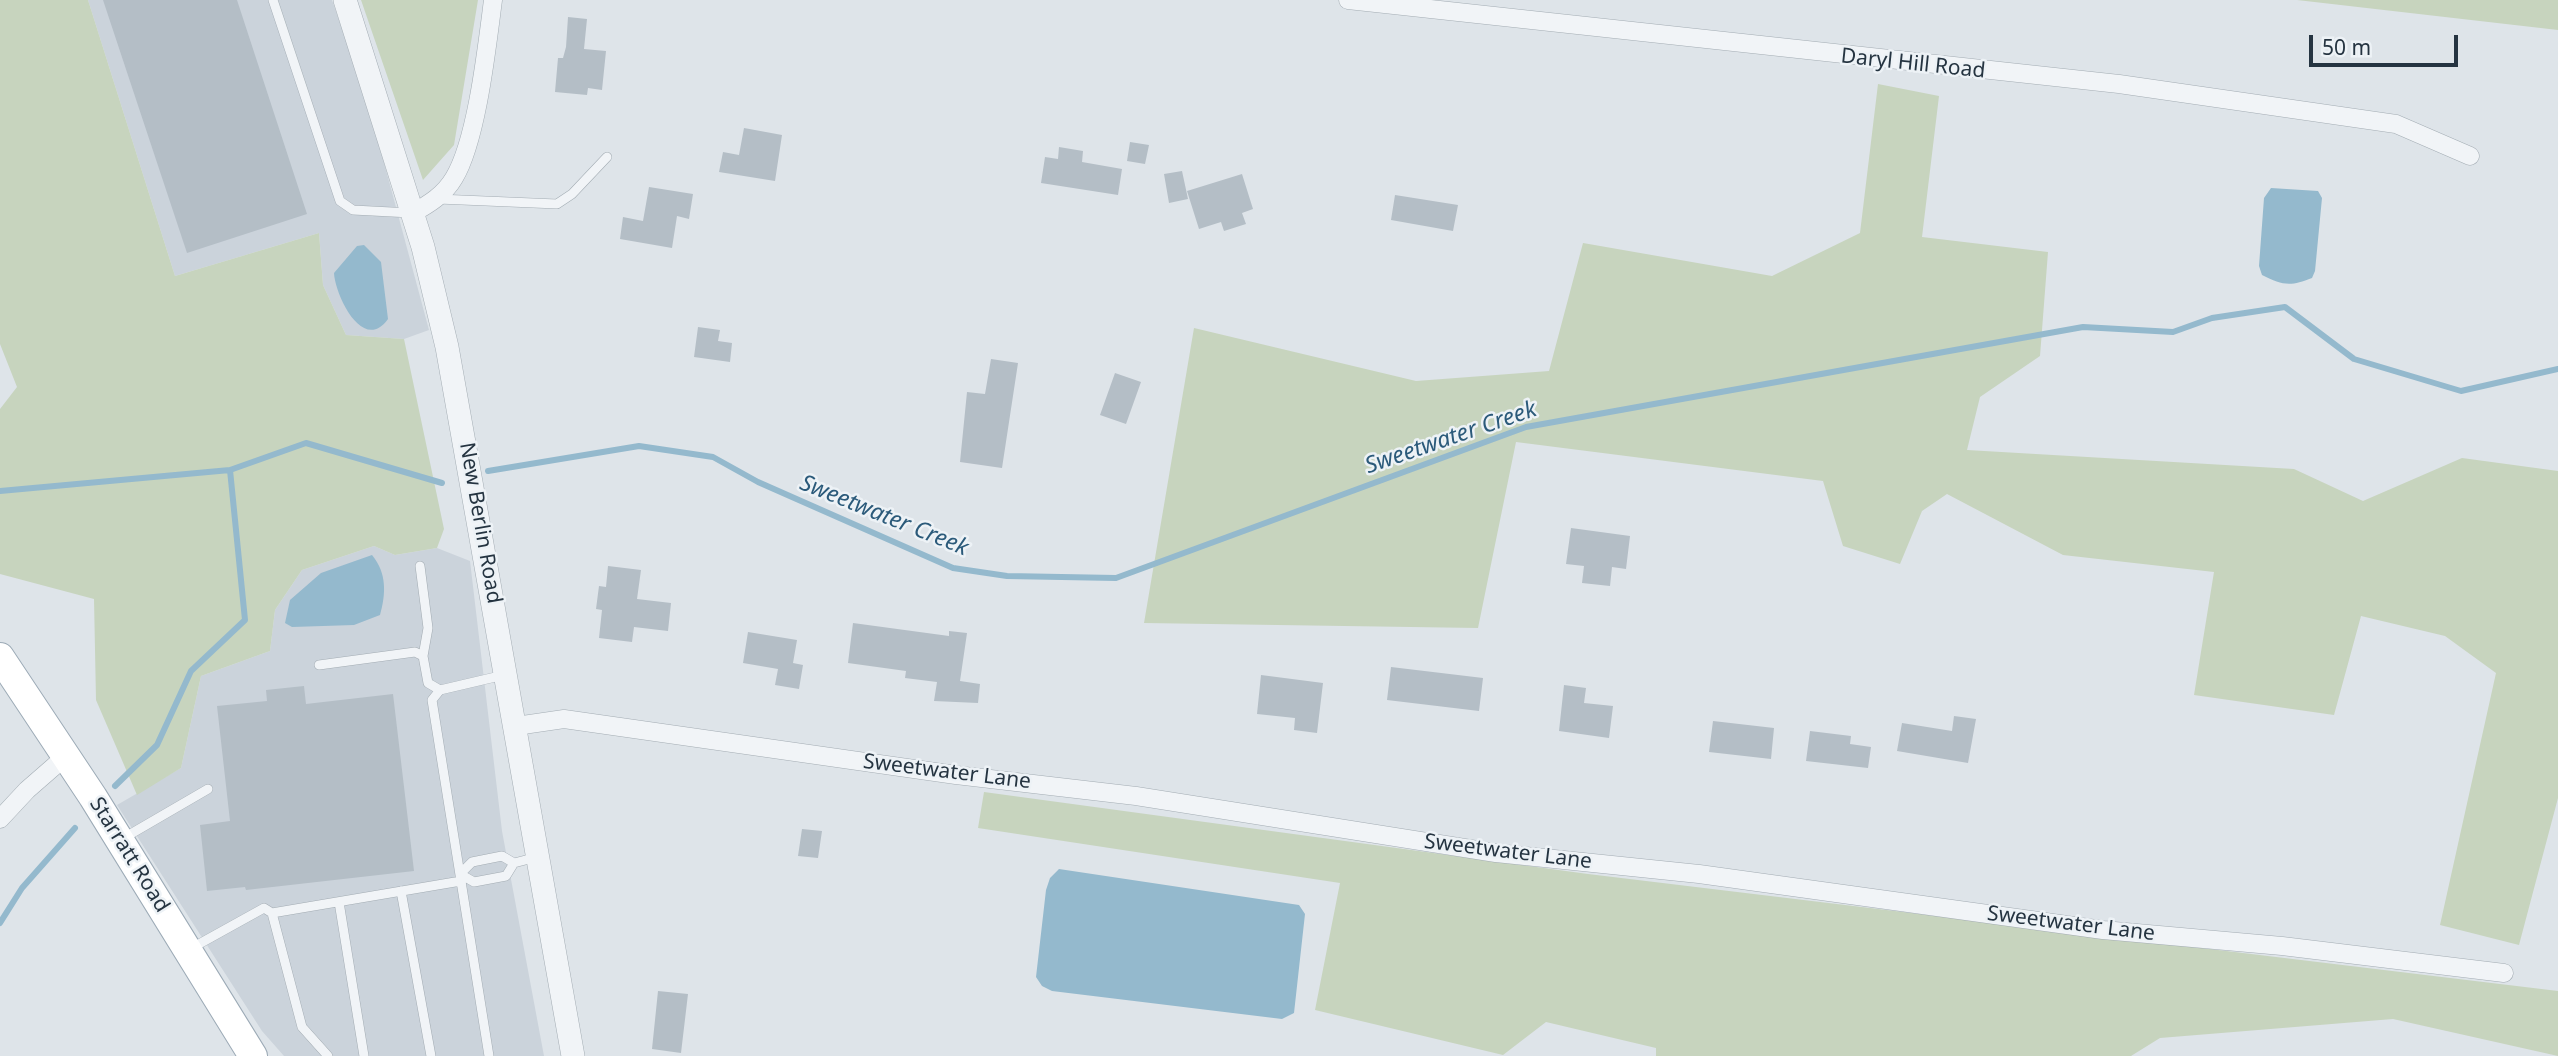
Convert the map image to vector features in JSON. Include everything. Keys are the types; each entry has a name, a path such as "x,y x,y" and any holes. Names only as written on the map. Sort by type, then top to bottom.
{"main road":[{"name":"Starratt Road","path":"0,657 120,840 253,1056"}],"street":[{"name":"New Berlin Road","path":"345,0 413,213 447,347 573,1056"},
{"path":"413,213 436,199 454,178 468,141 493,0"},
{"name":"Daryl Hill Road","path":"1348,0 2119,84 2396,124 2470,156"},
{"name":"Sweetwater Lane","path":"516,726 564,719 956,775 1136,796 1496,853 1699,874 2103,930 2282,946 2504,972"},
{"path":"0,819 27,790 66,756"}],"lane":[{"path":"273,0 340,201 354,210 413,213"},
{"path":"436,199 556,204 572,194 607,157"},
{"path":"420,566 428,628 423,656 428,683 440,690"},
{"path":"319,665 415,652 423,656"},
{"path":"489,1056 432,700 440,690 507,674"},
{"path":"120,840 208,789"},
{"path":"460,878 472,862 502,856 514,863 538,857"},
{"path":"188,950 264,908 272,913 460,878 474,882 506,876 514,863"},
{"path":"401,891 431,1056"},
{"path":"339,902 363,1056"},
{"path":"272,913 302,1027 328,1056"}],"shaded area":[{"path":"88,0 332,0 368,103 429,330 404,339 346,335 323,285 319,233 175,276"},
{"path":"374,546 395,555 437,548 470,561 502,831 544,1056 284,1056 262,1031 117,805 181,768 201,676 270,651 275,610 302,570"}],"green space":[{"path":"0,0 88,0 175,276 319,233 323,285 346,335 404,339 444,529 437,548 395,555 374,546 302,570 275,610 270,651 201,676 181,768 137,795 96,700 94,599 0,574 0,409 17,387 0,344"},
{"path":"361,0 478,0 454,145 423,180"},
{"path":"2297,0 2558,0 2558,30"},
{"path":"1878,84 1939,96 1922,237 2048,252 2040,356 1980,397 1967,450 2294,469 2363,501 2462,458 2558,471 2558,798 2519,945 2440,925 2496,673 2445,636 2361,616 2334,715 2194,695 2214,572 2063,555 1947,494 1922,511 1900,564 1843,546 1823,481 1516,442 1478,628 1144,623 1194,328 1416,381 1549,371 1583,243 1772,276 1860,233"},
{"path":"984,792 1588,874 2558,991 2558,1056 2393,1019 2160,1038 2131,1056 1656,1056 1656,1048 1546,1022 1503,1055 1315,1010 1340,883 978,828"}],"water":[{"path":"2271,188 2318,191 2322,198 2315,271 2312,278 2286,284 2262,275 2259,266 2264,198"},
{"path":"364,245 381,262 388,319 379,328 369,330 360,326 345,306 334,273 357,246"},
{"path":"372,555 383,576 380,615 354,625 292,627 285,623 290,600 321,573"},
{"path":"1059,869 1299,905 1305,914 1294,1013 1282,1019 1052,991 1042,986 1036,977 1046,890 1050,878"}],"building":[{"path":"103,0 237,0 307,214 187,253"},
{"path":"568,17 587,19 584,49 606,51 602,90 588,88 587,95 555,92 558,58 563,58 566,47"},
{"path":"744,128 782,135 775,181 719,172 723,152 739,155"},
{"path":"1130,142 1149,145 1145,164 1127,161"},
{"path":"1059,147 1083,151 1082,162 1122,169 1118,195 1041,183 1045,157 1058,159"},
{"path":"1182,171 1188,199 1169,203 1164,174"},
{"path":"1242,174 1253,209 1242,213 1246,224 1224,231 1221,222 1199,229 1187,191"},
{"path":"649,187 693,194 689,219 677,216 672,248 620,239 623,217 643,221"},
{"path":"1395,195 1458,205 1453,231 1391,220"},
{"path":"698,327 720,330 718,341 732,343 730,362 694,357"},
{"path":"991,359 1018,363 1002,468 960,462 967,392 985,394"},
{"path":"1115,373 1141,382 1126,424 1100,415"},
{"path":"1571,528 1630,536 1626,569 1612,567 1610,586 1582,583 1584,566 1566,564"},
{"path":"608,566 641,570 637,599 671,603 668,631 634,627 632,642 599,638 602,610 596,609 599,586 606,587"},
{"path":"853,623 949,636 949,631 967,633 960,681 980,684 978,703 934,701 937,682 905,678 906,671 848,663"},
{"path":"748,632 797,640 793,663 803,665 799,689 775,685 778,669 743,663"},
{"path":"1391,667 1483,678 1479,711 1387,700"},
{"path":"1261,675 1323,683 1317,733 1294,730 1295,718 1257,714"},
{"path":"1564,685 1586,688 1584,703 1613,706 1609,738 1559,731"},
{"path":"304,686 306,704 393,694 414,871 246,890 245,887 207,891 200,825 230,821 217,706 267,701 266,690"},
{"path":"1954,716 1976,719 1968,763 1897,751 1902,723 1952,731"},
{"path":"1713,721 1774,728 1771,759 1709,752"},
{"path":"1810,731 1851,736 1850,744 1871,747 1868,768 1806,761"},
{"path":"802,829 822,831 818,858 798,856"},
{"path":"658,991 688,994 681,1053 652,1049"}],"waterway":[{"name":"Sweetwater Creek","path":"488,471 639,446 713,457 758,482 953,568 1007,576 1116,578 1526,427 2083,327 2173,332 2212,318 2285,307 2354,359 2461,391 2558,369"},
{"name":"Sweetwater Creek","path":"115,786 157,745 191,671 245,620 230,470 306,443 442,483"},
{"path":"0,491 230,470"},
{"name":"Sweetwater Creek","path":"0,923 22,888 75,828"}]}
